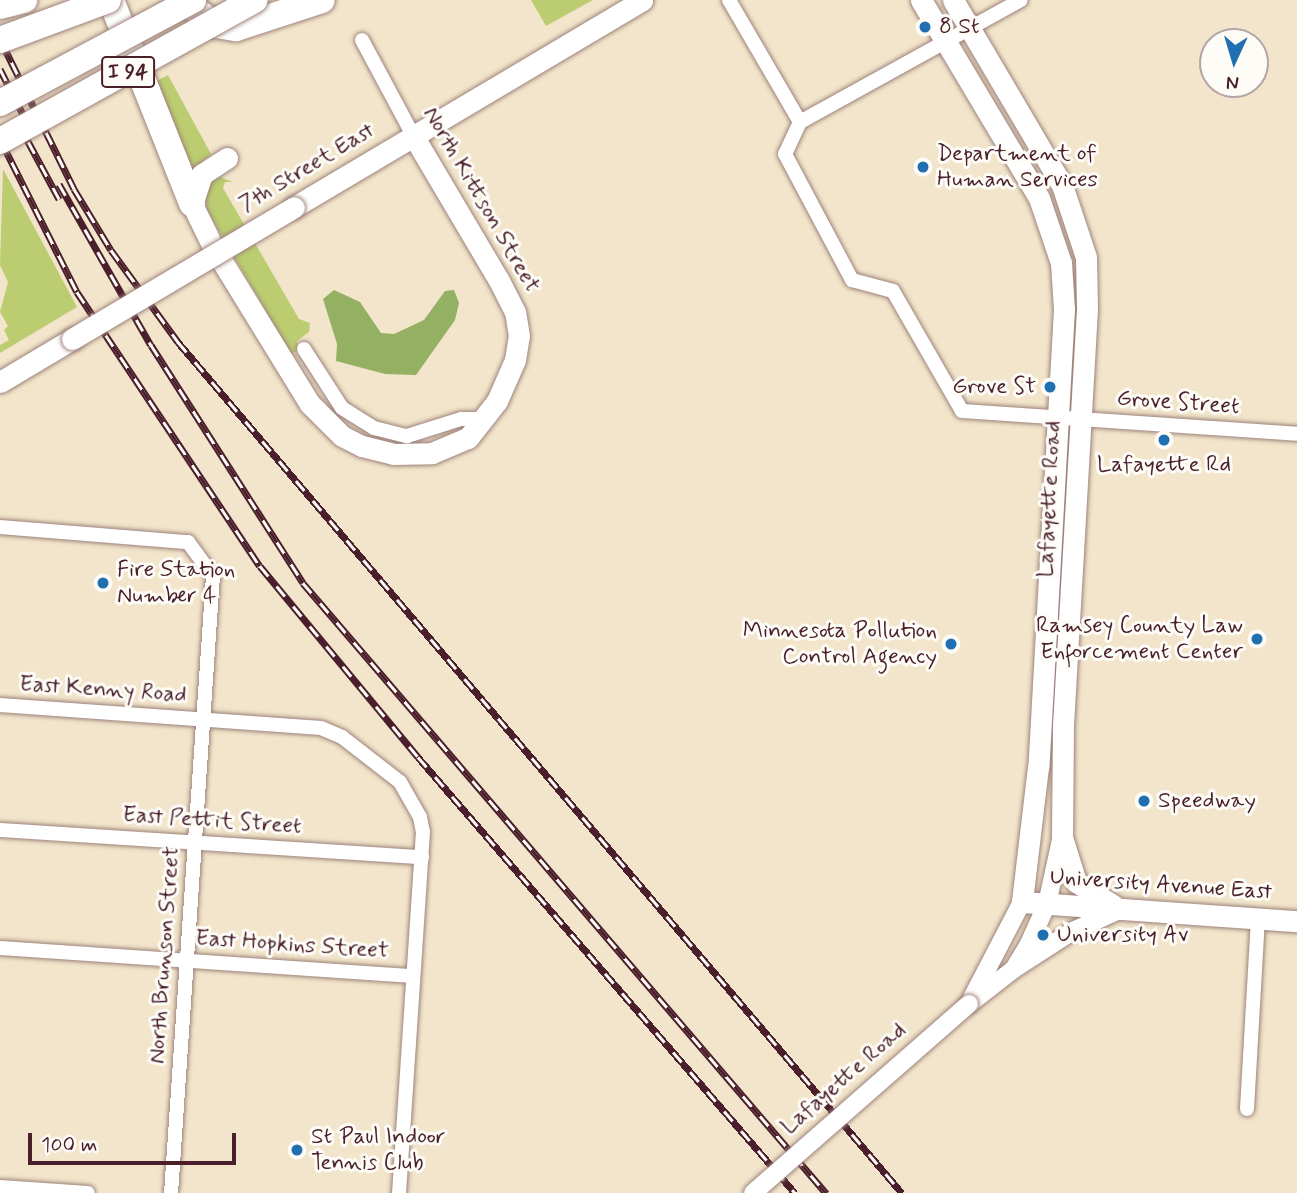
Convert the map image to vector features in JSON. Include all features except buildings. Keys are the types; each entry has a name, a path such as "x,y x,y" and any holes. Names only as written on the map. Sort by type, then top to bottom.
{"highway":[{"path":"0,6 24,0"},
{"path":"0,40 109,0 192,204"},
{"path":"182,0 216,24 236,28 322,0"},
{"path":"0,103 193,0"},
{"name":"I 94","path":"0,141 254,0"},
{"path":"0,159 60,110"}],"main road":[{"name":"7th Street East","path":"0,382 642,0"},
{"name":"Lafayette Road","path":"920,0 958,36 1062,185 1080,232 1088,279 1063,724 1062,836"},
{"name":"Lafayette Road","path":"953,0 958,36 1039,198 1056,240 1063,309 1038,767 1022,902"},
{"name":"North Kittson Street","path":"192,204 212,245 310,404 342,436 393,454 432,453 468,438 497,401 515,360 519,335 515,312 413,135"},
{"path":"192,204 202,174 228,158"},
{"path":"1062,836 1076,882 1121,909"},
{"name":"University Avenue East","path":"1022,902 1297,921"}],"street":[{"path":"729,0 800,122 1021,0"},
{"name":"North Kittson Street","path":"362,40 413,135"},
{"name":"Grove Street","path":"800,122 785,154 852,280 893,291 958,405 979,415 1297,434"},
{"path":"304,349 342,408 374,428 407,436 461,419 481,419"},
{"name":"North Brunson Street","path":"0,527 188,542 213,576 171,1193"},
{"name":"East Kenny Road","path":"0,705 333,732 386,769 420,817 422,857"},
{"name":"East Pettit Street","path":"0,830 422,857"},
{"name":"Lafayette Road","path":"753,1193 1014,969 1047,904 1062,836"},
{"path":"399,1193 422,857"},
{"name":"Lafayette Road","path":"970,1004 1022,902"},
{"path":"1014,969 1070,932 1121,909"},
{"path":"1247,1109 1258,918"},
{"name":"East Hopkins Street","path":"0,948 412,976"},
{"path":"0,1187 88,1193"}],"green space":[{"path":"531,0 593,0 546,26"},
{"path":"168,75 211,154 190,173 153,83"},
{"path":"3,169 77,307 0,353 0,345 9,340 4,330 8,326 0,312 8,282 0,265"},
{"path":"217,176 233,182 225,182 223,188 299,319 310,323 309,332 297,341 297,351 291,354 207,210 205,188"},
{"path":"334,290 360,302 381,333 394,334 424,320 445,291 454,290 459,303 455,320 416,375 385,374 336,361 337,344 323,299"}],"railway":[{"path":"0,39 74,189 111,250 178,342 902,1193"},
{"path":"0,69 30,128"},
{"path":"16,119 59,199"},
{"path":"0,139 77,292 260,566 418,757 795,1193"},
{"path":"59,184 151,345 303,583 826,1193"}],"place":[{"name":"8 St","path":"925,27"},
{"name":"Department of Human Services","path":"923,167"},
{"name":"Grove St","path":"1050,387"},
{"name":"Lafayette Rd","path":"1164,440"},
{"name":"Fire Station Number 4","path":"103,583"},
{"name":"Ramsey County Law Enforcement Center","path":"1257,639"},
{"name":"Minnesota Pollution Control Agency","path":"951,644"},
{"name":"Speedway","path":"1144,801"},
{"name":"University Av","path":"1043,935"},
{"name":"St Paul Indoor Tennis Club","path":"297,1150"}]}
